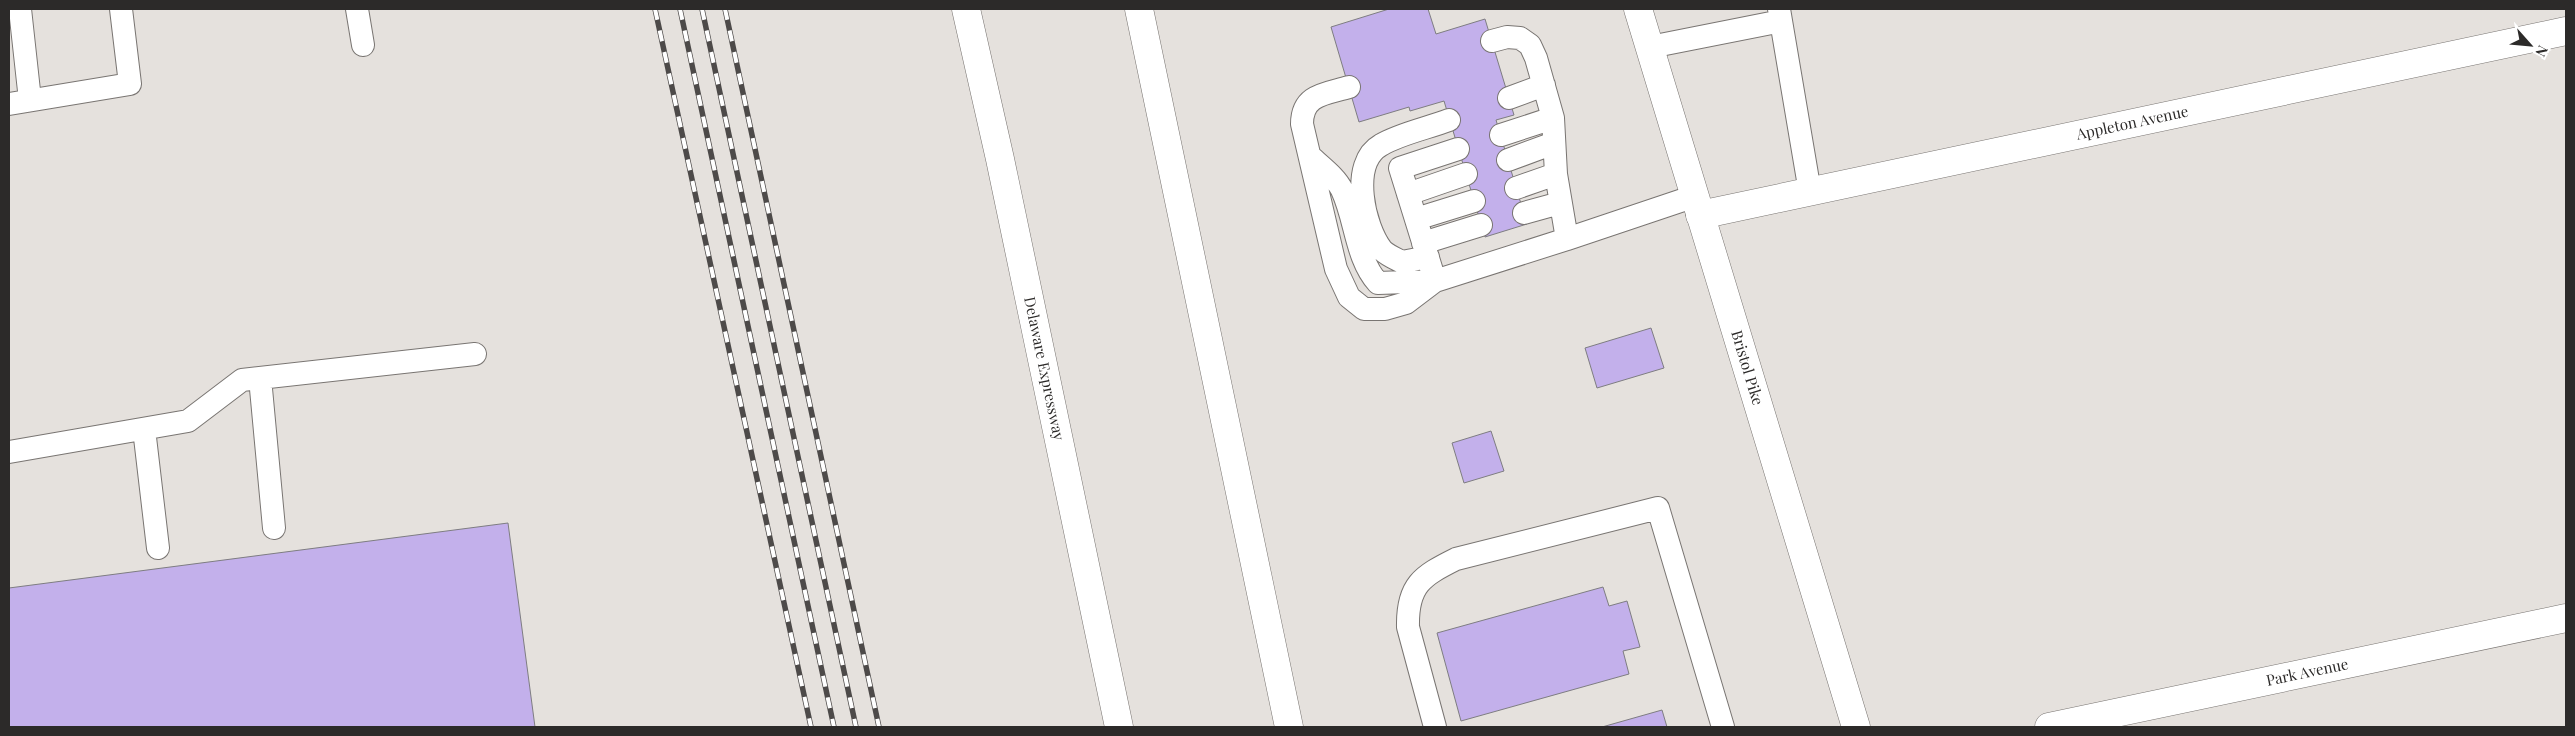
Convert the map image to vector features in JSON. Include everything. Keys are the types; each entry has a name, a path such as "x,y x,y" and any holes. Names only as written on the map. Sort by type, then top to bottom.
{"main road":[{"name":"Delaware Expressway","path":"966,9 1002,169 1119,727"},
{"path":"1139,9 1289,727"},
{"name":"Bristol Pike","path":"1638,9 1856,727"},
{"name":"Appleton Avenue","path":"1698,205 1810,192 2566,31"},
{"name":"Park Avenue","path":"2049,727 2566,618"}],"lane":[{"path":"20,9 19,102 130,84 121,9"},
{"path":"357,9 363,45"},
{"path":"1650,47 1780,15 1810,192"},
{"path":"1492,41 1507,37 1520,38 1530,45 1553,118 1556,174 1567,239"},
{"path":"1509,98 1544,85"},
{"path":"1350,87 1313,98 1307,103 1302,113 1302,124 1336,269 1349,297 1364,309 1385,309 1406,303 1435,282"},
{"path":"1501,135 1553,118"},
{"path":"1449,120 1380,146 1365,163 1361,178 1370,229 1383,251 1402,262 1481,225"},
{"path":"1508,160 1554,143"},
{"path":"1435,282 1400,168 1458,149"},
{"path":"1310,155 1341,187 1350,210 1368,273 1378,284 1435,282 1567,239 1698,205"},
{"path":"1408,194 1466,174"},
{"path":"1516,188 1556,174"},
{"path":"1416,219 1474,201"},
{"path":"1524,213 1560,203"},
{"path":"9,452 188,421 242,380 475,354"},
{"path":"260,378 274,528"},
{"path":"144,429 158,548"},
{"path":"1435,727 1408,627 1407,612 1414,589 1426,574 1456,559 1658,508 1723,727"}],"building":[{"path":"1389,9 1428,9 1436,34 1485,19 1514,115 1496,120 1527,224 1485,237 1444,101 1410,111 1409,107 1359,122 1331,27"},
{"path":"1651,328 1664,368 1597,388 1585,348"},
{"path":"1491,431 1504,471 1464,483 1452,443"},
{"path":"508,523 535,727 9,727 9,588"},
{"path":"1603,587 1609,606 1627,601 1640,647 1623,651 1629,674 1461,721 1437,633"},
{"path":"1662,710 1667,727 1602,727"}],"railway":[{"path":"655,9 811,727"},
{"path":"680,9 834,727"},
{"path":"702,9 856,727"},
{"path":"725,9 879,727"}]}
